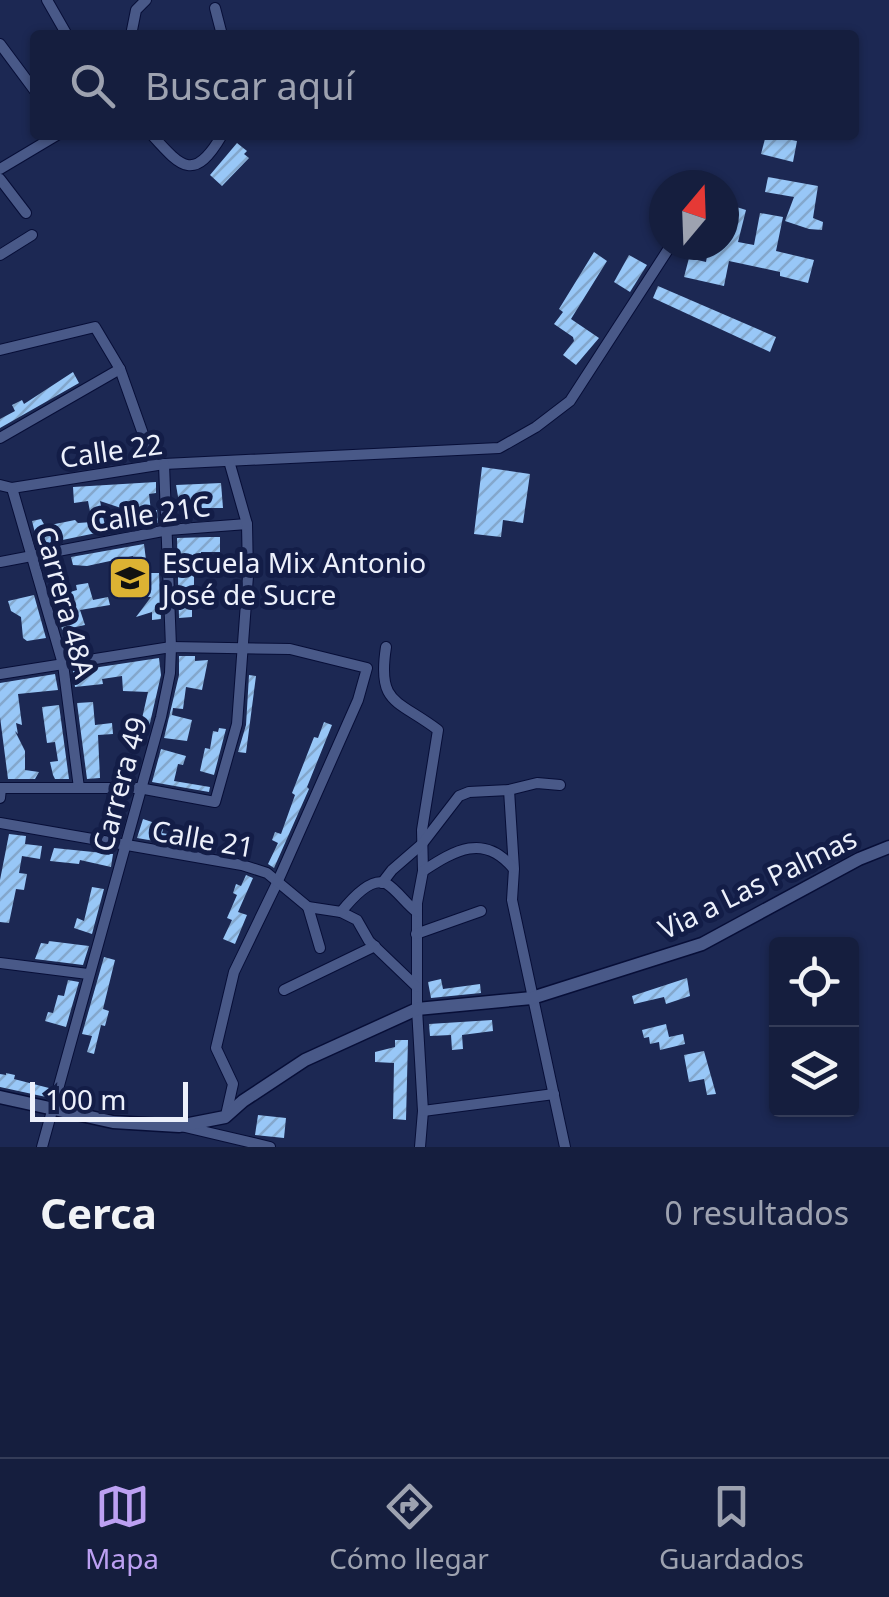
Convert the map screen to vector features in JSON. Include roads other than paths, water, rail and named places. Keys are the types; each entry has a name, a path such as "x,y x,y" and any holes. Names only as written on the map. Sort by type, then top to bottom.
{"street":[{"path":"47,0 65,30"},
{"path":"132,30 136,10 146,0"},
{"path":"216,8 221,30"},
{"path":"0,44 30,84"},
{"path":"0,169 49,140"},
{"path":"156,140 176,162 188,166 200,163 218,140"},
{"path":"0,178 26,213"},
{"path":"0,255 32,236"},
{"name":"Calle 22","path":"6,486 159,465 498,448 536,427 570,401 661,260"},
{"name":"Carrera 49","path":"0,350 94,326 120,369 159,465 168,530 172,646 162,717 139,788 42,1147"},
{"path":"0,438 120,369"},
{"path":"0,798 1,788 139,788 215,802 237,724 249,545 247,524 228,461"},
{"name":"Carrera 48A","path":"6,486 62,664 79,788"},
{"name":"Calle 21C","path":"0,562 168,530 247,524"},
{"path":"0,674 172,646 290,650 367,668 358,700 234,972 216,1048 233,1084 226,1117 179,1126"},
{"path":"386,647 381,676 384,688 438,730 422,844 416,934 423,1112 420,1147"},
{"path":"341,912 362,890 382,883 422,844 459,796 537,783 560,785"},
{"path":"509,790 512,900 565,1147"},
{"name":"Calle 21","path":"0,823 242,865 267,873 308,907"},
{"path":"423,872 463,850 484,847 500,852 514,870"},
{"name":"Via a Las Palmas","path":"226,1117 305,1060 417,1009 532,998 702,944 859,859 889,847"},
{"path":"382,883 417,912"},
{"path":"320,948 308,907 341,912 357,920 374,946 417,987"},
{"path":"416,934 480,912"},
{"path":"284,990 374,946"},
{"path":"0,964 88,974"},
{"path":"423,1112 554,1094"},
{"path":"0,1097 113,1122 179,1126 270,1147"}],"place":[{"name":"Escuela Mix Antonio José de Sucre","path":"130,578"}]}
